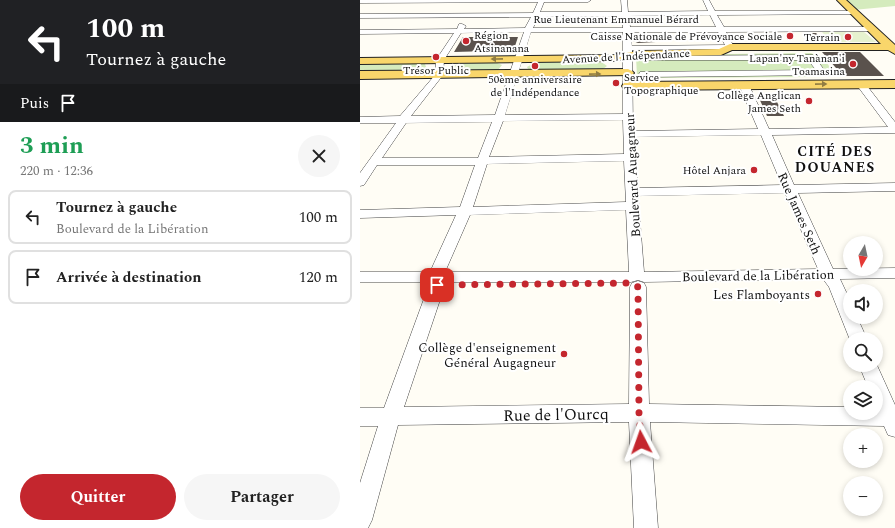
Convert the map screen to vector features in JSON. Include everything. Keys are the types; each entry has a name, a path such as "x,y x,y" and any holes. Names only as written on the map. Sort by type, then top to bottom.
{"main road":[{"path":"842,0 893,49"},
{"name":"Avenue de l'Indépendance","path":"628,67 638,54 721,52 730,61 893,49"},
{"name":"Avenue de l'Indépendance","path":"360,61 614,58 628,67"},
{"name":"Avenue de l'Indépendance","path":"360,76 513,75 628,67 744,85 895,84"}],"street":[{"path":"361,33 399,0"},
{"path":"360,182 403,120 439,75 440,60 458,32 482,0"},
{"path":"360,520 391,416 436,281 465,211 482,161 499,118 528,30 542,0"},
{"path":"360,1 588,0"},
{"name":"Boulevard Augagneur","path":"624,0 627,30 628,134 638,280 639,413 646,528"},
{"path":"706,0 721,30 730,61"},
{"path":"360,16 711,12 808,9 854,12"},
{"name":"Rue Lieutenant Emmanuel Bérard","path":"361,33 528,30 872,29"},
{"path":"628,67 702,65 730,61 759,65 796,73 822,73 820,64 810,57 785,57 759,65"},
{"path":"785,57 796,73"},
{"path":"639,58 670,65 702,65 730,61 759,65 820,64"},
{"path":"643,74 670,65"},
{"path":"861,84 895,130"},
{"name":"Rue James Seth","path":"744,85 855,332"},
{"path":"360,120 629,117"},
{"path":"628,134 895,130"},
{"path":"373,162 630,157"},
{"path":"632,192 895,187"},
{"path":"360,214 633,206"},
{"name":"Boulevard de la Libération","path":"832,280 895,273"},
{"name":"Boulevard de la Libération","path":"360,277 436,281 832,280 895,282"},
{"name":"Boulevard de la Libération","path":"360,286 436,281"},
{"path":"871,372 893,421"},
{"name":"Rue de l'Ourcq","path":"360,417 639,413 893,421"}],"green space":[{"path":"845,0 895,0 895,6 853,10"},
{"name":"Terrain","path":"822,32 864,32 876,42 831,42"},
{"path":"811,53 825,61 830,67 833,75 830,77 648,78 637,75 636,58 643,55"},
{"path":"598,62 607,66 603,69 531,70 527,67 534,63"},
{"path":"464,63 497,63 502,65 498,70 449,70 452,67"},
{"path":"360,64 425,64 426,67 420,71 360,73"}],"building":[{"path":"806,33 816,33 825,42 815,42"},
{"path":"633,34 655,34 656,42 638,43 633,41"},
{"name":"Région Atsinanana","path":"463,37 518,37 515,46 498,46 497,48 491,48 490,51 454,52"},
{"name":"Lapan'ny Tanànan'i Toamasina","path":"822,52 860,52 884,76 843,76"},
{"path":"759,98 775,98 784,116 767,116"}],"place":[{"name":"Caisse Nationale de Prévoyance Sociale","path":"790,36"},
{"name":"Terrain","path":"848,37"},
{"name":"Région Atsinanana","path":"466,41"},
{"name":"Trésor Public","path":"436,57"},
{"name":"Lapan'ny Tanànan'i Toamasina","path":"853,64"},
{"name":"50ème anniversaire de l'Indépendance","path":"535,66"},
{"name":"Service Topographique","path":"616,83"},
{"name":"Collège Anglican James Seth","path":"809,101"},
{"name":"Hôtel Anjara","path":"754,170"},
{"name":"Les Flamboyants","path":"818,294"},
{"name":"Collège d'enseignement Général Augagneur","path":"564,354"}],"district":[{"name":"CITÉ DES DOUANES","path":"835,160"}],"route":[{"path":"437,285 630,283 638,287 639,413 641,442"}]}
